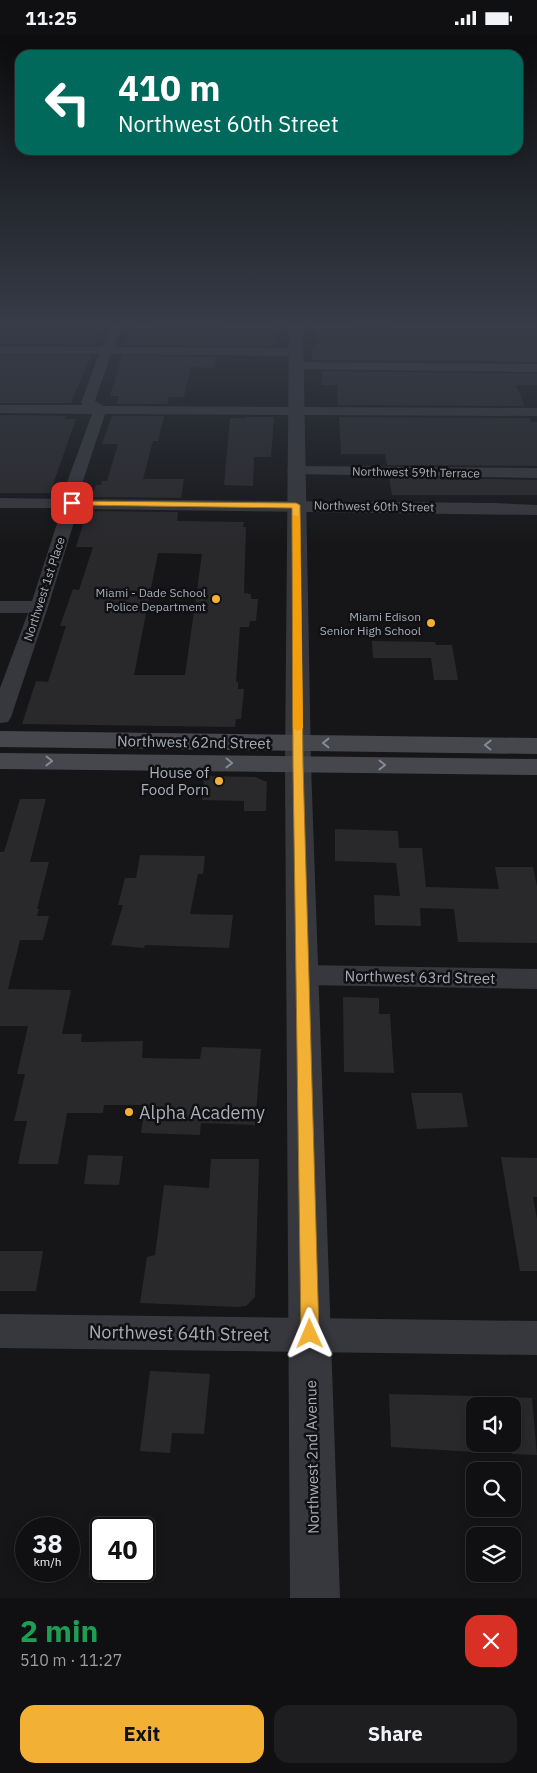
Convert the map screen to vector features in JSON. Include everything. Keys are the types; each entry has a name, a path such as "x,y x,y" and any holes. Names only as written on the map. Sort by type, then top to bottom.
{"main road":[{"name":"Northwest 62nd Street","path":"0,739 298,753 537,767"},
{"name":"Northwest 62nd Street","path":"0,761 537,746"}],"street":[{"name":"Northwest 1st Place","path":"0,717 39,607 72,503 70,496 96,399"},
{"name":"Northwest 2nd Avenue","path":"295,399 298,753 315,1598"},
{"path":"0,403 537,412"},
{"path":"0,409 94,406"},
{"name":"Northwest 59th Terrace","path":"295,471 537,473"},
{"name":"Northwest 60th Street","path":"0,503 296,505 537,510"},
{"path":"0,607 39,607"},
{"name":"Northwest 63rd Street","path":"302,975 537,979"},
{"name":"Northwest 64th Street","path":"0,1331 537,1338"}],"building":[{"path":"0,399 73,399 71,403 0,403"},
{"path":"118,399 168,399 167,404 116,404"},
{"path":"338,399 522,399 525,406 338,405"},
{"path":"0,415 66,416 65,419 76,419 50,493 0,493"},
{"path":"112,416 164,416 158,441 153,441 143,479 184,479 181,498 92,497 96,485 101,485 102,481 107,481 118,444 102,444"},
{"path":"274,417 271,457 254,457 253,486 224,485 230,418"},
{"path":"339,417 530,418 531,422 537,422 537,466 387,465 385,454 341,454"},
{"path":"389,477 537,480 537,495 392,495"},
{"path":"87,511 178,512 177,521 244,522 243,527 246,527 244,593 251,594 251,599 258,599 256,621 250,621 249,627 240,627 236,682 238,682 238,689 244,689 241,719 236,719 235,727 22,724 36,681 48,682 66,626 60,626 73,589 79,590 93,547 76,547","holes":["158,553 202,554 185,675 134,675"]},
{"path":"372,641 435,642 436,645 452,645 458,680 434,680 431,658 373,658"},
{"path":"204,776 255,777 267,782 266,811 244,811 244,801 202,800"},
{"path":"20,799 46,799 30,862 49,862 37,909 39,909 37,916 49,916 43,940 20,940 8,989 71,990 62,1034 82,1034 81,1042 143,1041 142,1058 200,1059 202,1047 261,1049 255,1125 201,1123 200,1135 141,1133 145,1105 104,1105 103,1113 67,1113 58,1164 18,1164 27,1121 14,1121 25,1074 17,1074 28,1026 0,1026 0,852 4,852"},
{"path":"335,829 398,831 399,848 422,848 426,887 499,889 495,867 533,867 537,886 537,943 458,942 454,909 420,908 421,926 375,925 374,895 400,896 396,863 335,861"},
{"path":"140,855 205,856 203,874 198,874 190,914 233,915 229,948 145,945 144,948 111,945 123,905 118,905 125,878 136,878"},
{"path":"343,997 379,998 379,1014 390,1014 394,1073 344,1072"},
{"path":"411,1093 462,1093 468,1127 417,1129"},
{"path":"88,1155 123,1156 119,1185 84,1184"},
{"path":"501,1157 537,1158 537,1197 533,1197 537,1219 537,1271 520,1271"},
{"path":"211,1159 259,1159 255,1297 246,1306 238,1307 140,1303 147,1257 155,1255 164,1185 209,1188"},
{"path":"0,1251 43,1251 36,1291 0,1291"},
{"path":"150,1371 210,1374 204,1434 172,1433 170,1453 140,1451"},
{"path":"389,1394 475,1396 466,1397 466,1451 391,1447"},
{"path":"521,1397 532,1398 537,1455 512,1454 512,1452 521,1452"}],"slow traffic":[{"path":"296,517 298,728"}],"place":[{"name":"Miami - Dade School Police Department","path":"216,599"},
{"name":"Miami Edison Senior High School","path":"431,623"},
{"name":"House of Food Porn","path":"219,781"},
{"name":"Alpha Academy","path":"129,1112"}],"route":[{"path":"72,503 296,505 298,764 310,1334"}]}
